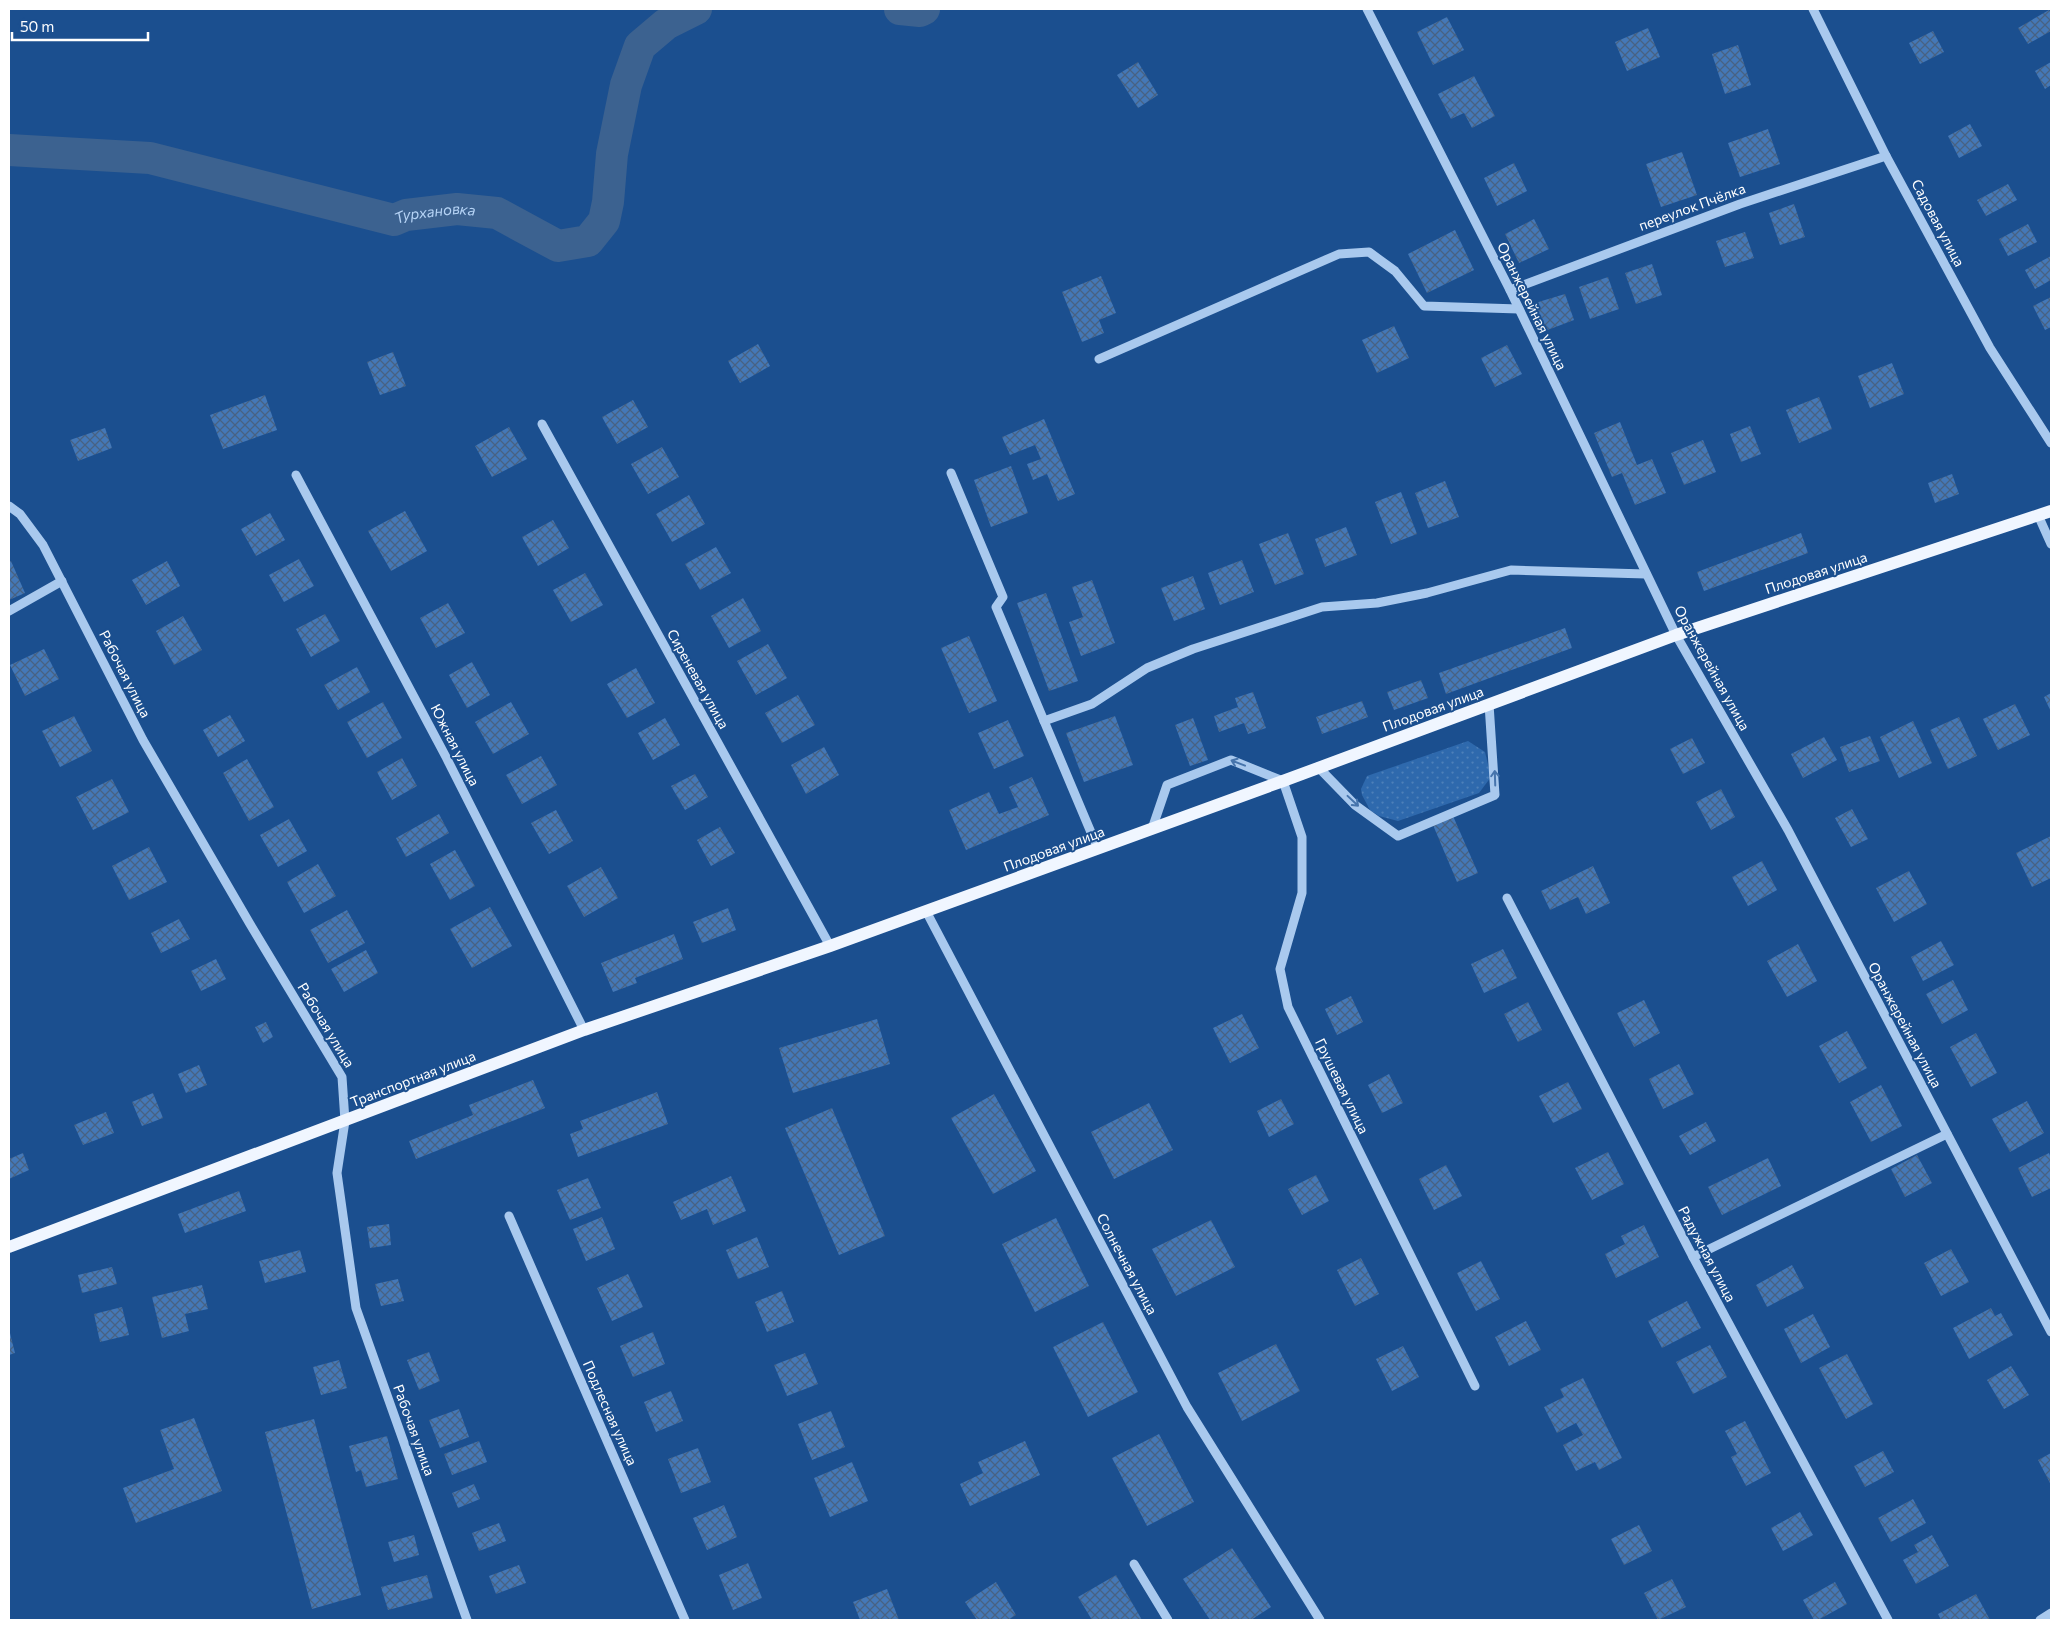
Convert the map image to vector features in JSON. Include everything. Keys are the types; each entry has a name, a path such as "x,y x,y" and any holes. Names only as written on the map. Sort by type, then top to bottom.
{"main road":[{"name":"Плодовая улица","path":"830,946 1676,635 2051,511"},
{"name":"Транспортная улица","path":"9,1247 584,1030 830,946"}],"street":[{"name":"Оранжерейная улица","path":"1367,9 1510,290 1676,635 1788,830 2051,1332"},
{"name":"Садовая улица","path":"1813,9 1886,156 1990,348 2051,443"},
{"name":"переулок Пчёлка","path":"1510,290 1740,204 1886,156"},
{"path":"1099,359 1339,254 1369,252 1394,271 1424,306 1519,309"},
{"name":"Сиреневая улица","path":"542,424 830,946"},
{"path":"951,473 1003,597 996,607 1098,849"},
{"name":"Южная улица","path":"296,475 446,757 584,1030"},
{"name":"Рабочая улица","path":"9,506 20,514 43,545 143,740 342,1077 345,1121 337,1173 356,1308 467,1620"},
{"path":"2038,515 2051,544"},
{"path":"1044,721 1092,704 1147,668 1193,649 1322,607 1377,603 1427,593 1511,570 1646,574"},
{"path":"9,611 62,581"},
{"path":"1318,767 1355,804 1398,836 1495,795 1489,704"},
{"path":"1152,829 1167,785 1231,760 1283,781"},
{"name":"Грушевая улица","path":"1283,781 1302,837 1302,893 1280,969 1288,1007 1474,1386"},
{"name":"Радужная улица","path":"1507,898 1693,1257 1888,1620"},
{"name":"Солнечная улица","path":"926,911 1187,1407 1320,1620"},
{"path":"1693,1257 1947,1134"},
{"name":"Подлесная улица","path":"509,1216 685,1620"},
{"path":"1134,1564 1168,1620"},
{"path":"2040,1620 2051,1613"}],"shaded area":[{"path":"1468,741 1485,752 1491,777 1479,793 1398,821 1379,816 1370,810 1361,789 1367,776"}],"building":[{"path":"2049,10 2051,13 2051,31 2028,44 2018,28"},
{"path":"1447,17 1464,50 1433,65 1417,32"},
{"path":"1648,28 1660,57 1627,71 1615,42"},
{"path":"1933,31 1944,52 1920,64 1909,43"},
{"path":"1738,45 1751,85 1725,94 1712,54"},
{"path":"1138,62 1158,95 1138,108 1117,75"},
{"path":"2051,62 2051,85 2045,89 2035,71"},
{"path":"1474,76 1495,116 1472,128 1464,113 1451,119 1438,94"},
{"path":"1970,124 1982,146 1959,158 1948,136"},
{"path":"1768,129 1780,164 1740,177 1728,143"},
{"path":"1682,152 1697,195 1661,207 1646,164"},
{"path":"1514,163 1527,191 1497,206 1484,178"},
{"path":"2008,184 2017,200 1986,216 1977,200"},
{"path":"1794,204 1805,237 1780,245 1769,213"},
{"path":"1534,219 1549,249 1519,263 1505,234"},
{"path":"2028,224 2037,242 2008,256 1999,239"},
{"path":"1455,230 1474,270 1427,293 1408,254"},
{"path":"1745,232 1754,258 1725,267 1716,241"},
{"path":"2051,256 2051,280 2035,289 2025,270"},
{"path":"1652,264 1662,295 1636,304 1625,273"},
{"path":"1101,276 1116,313 1099,320 1104,333 1082,342 1062,292"},
{"path":"1608,277 1619,309 1590,319 1579,287"},
{"path":"1565,294 1574,320 1545,331 1535,303"},
{"path":"2051,297 2051,327 2045,330 2033,306"},
{"path":"1394,326 1409,358 1377,373 1362,340"},
{"path":"758,344 770,366 740,383 728,361"},
{"path":"1507,345 1522,374 1495,387 1481,358"},
{"path":"393,352 406,386 380,395 367,362"},
{"path":"1892,363 1904,394 1870,408 1858,376"},
{"path":"265,395 277,430 223,449 210,415"},
{"path":"1819,397 1832,429 1799,443 1786,410"},
{"path":"633,400 648,427 617,444 602,417"},
{"path":"1044,419 1075,494 1058,501 1047,474 1033,480 1027,464 1041,459 1035,445 1010,455 1002,437"},
{"path":"1620,422 1637,465 1652,459 1666,493 1635,505 1622,473 1612,477 1594,433"},
{"path":"1750,426 1761,454 1741,462 1730,434"},
{"path":"509,427 527,459 492,477 475,446"},
{"path":"105,428 112,448 78,461 70,440"},
{"path":"1703,440 1716,472 1684,485 1671,453"},
{"path":"662,447 679,477 648,494 631,464"},
{"path":"1011,466 1028,513 991,527 974,480"},
{"path":"1952,474 1959,494 1935,503 1928,483"},
{"path":"1445,481 1459,517 1428,528 1415,493"},
{"path":"1401,492 1417,534 1391,544 1375,502"},
{"path":"689,495 705,524 672,542 656,514"},
{"path":"405,511 427,551 391,571 368,531"},
{"path":"270,513 285,540 256,556 241,529"},
{"path":"553,520 569,548 538,566 522,537"},
{"path":"1346,527 1357,555 1325,567 1315,539"},
{"path":"1288,533 1304,574 1275,585 1259,544"},
{"path":"1801,533 1808,553 1704,591 1697,572"},
{"path":"716,547 731,573 700,590 685,564"},
{"path":"299,559 314,586 284,602 269,575"},
{"path":"1242,560 1254,592 1220,605 1208,573"},
{"path":"11,561 25,593 9,600 9,562"},
{"path":"167,561 180,586 146,605 132,580"},
{"path":"585,573 603,605 571,622 553,590"},
{"path":"1193,576 1205,609 1174,621 1161,588"},
{"path":"1092,580 1115,643 1081,656 1069,622 1083,617 1072,587"},
{"path":"1046,593 1078,681 1049,691 1017,603"},
{"path":"743,598 761,631 729,648 711,616"},
{"path":"448,603 465,633 436,648 420,618"},
{"path":"325,614 340,641 311,657 296,629"},
{"path":"183,616 202,650 174,665 156,631"},
{"path":"1565,628 1572,648 1446,694 1439,673"},
{"path":"969,636 997,701 969,713 941,648"},
{"path":"768,644 787,678 756,695 737,661"},
{"path":"44,649 59,679 25,696 10,665"},
{"path":"472,662 490,695 467,708 449,675"},
{"path":"357,667 370,692 338,710 324,685"},
{"path":"636,668 655,703 627,718 607,684"},
{"path":"1421,680 1428,698 1394,710 1387,692"},
{"path":"1253,692 1266,728 1248,734 1244,723 1219,732 1214,716 1238,707 1235,698"},
{"path":"2051,693 2051,712 2044,697"},
{"path":"798,695 815,725 782,743 765,713"},
{"path":"1362,701 1368,717 1322,734 1316,717"},
{"path":"383,702 402,738 367,758 347,722"},
{"path":"511,702 529,734 493,754 475,722"},
{"path":"2015,704 2030,735 1998,750 1983,719"},
{"path":"230,715 245,741 218,757 203,730"},
{"path":"74,716 92,751 60,767 42,731"},
{"path":"1115,716 1133,765 1084,782 1066,733"},
{"path":"1959,717 1977,756 1948,769 1930,730"},
{"path":"665,718 680,745 653,760 638,733"},
{"path":"1193,718 1208,760 1190,766 1175,725"},
{"path":"1008,720 1024,756 994,769 978,733"},
{"path":"1913,721 1932,763 1899,778 1880,737"},
{"path":"1870,736 1880,761 1849,772 1840,747"},
{"path":"1824,737 1837,760 1803,778 1791,754"},
{"path":"1692,738 1705,763 1683,774 1670,749"},
{"path":"824,747 839,775 806,794 791,765"},
{"path":"541,756 557,785 522,804 506,775"},
{"path":"402,758 417,786 392,800 377,772"},
{"path":"247,759 274,807 249,821 223,773"},
{"path":"695,774 708,797 685,810 671,786"},
{"path":"1032,777 1049,815 966,850 949,810 989,792 999,814 1018,807 1009,787"},
{"path":"112,779 129,812 93,830 76,797"},
{"path":"1721,789 1735,817 1711,830 1696,802"},
{"path":"1852,809 1868,839 1851,847 1835,818"},
{"path":"556,810 573,841 549,854 531,823"},
{"path":"439,814 449,833 406,857 396,838"},
{"path":"1453,816 1478,873 1457,882 1433,825"},
{"path":"289,819 307,851 278,867 260,835"},
{"path":"720,827 735,853 711,866 697,840"},
{"path":"2051,836 2051,878 2032,887 2016,853"},
{"path":"149,847 167,882 129,900 112,866"},
{"path":"455,850 475,886 450,900 430,864"},
{"path":"1762,861 1777,890 1748,906 1732,877"},
{"path":"318,864 336,896 304,913 287,882"},
{"path":"1593,866 1610,903 1586,914 1578,897 1550,910 1541,891"},
{"path":"601,867 618,898 584,917 567,886"},
{"path":"1909,871 1927,904 1894,922 1876,888"},
{"path":"490,907 512,946 472,968 450,929"},
{"path":"728,908 736,930 702,943 693,922"},
{"path":"347,910 365,943 328,963 310,930"},
{"path":"179,919 190,939 161,953 151,933"},
{"path":"674,934 683,959 635,978 637,983 613,992 601,963"},
{"path":"1941,941 1954,965 1923,981 1911,957"},
{"path":"1798,944 1817,981 1787,997 1767,961"},
{"path":"1503,949 1517,978 1484,993 1471,964"},
{"path":"366,950 378,973 344,992 331,969"},
{"path":"216,959 226,979 201,991 191,971"},
{"path":"1953,980 1968,1010 1942,1024 1926,994"},
{"path":"1351,996 1363,1022 1337,1035 1325,1009"},
{"path":"1644,1000 1660,1033 1634,1047 1617,1013"},
{"path":"1528,1002 1542,1030 1518,1042 1504,1014"},
{"path":"1242,1014 1259,1048 1230,1063 1213,1028"},
{"path":"877,1019 890,1064 793,1093 779,1048"},
{"path":"266,1022 273,1037 263,1043 255,1027"},
{"path":"1847,1031 1867,1068 1839,1083 1819,1046"},
{"path":"1976,1033 1997,1073 1971,1087 1950,1047"},
{"path":"1679,1064 1694,1094 1663,1109 1649,1079"},
{"path":"199,1065 207,1085 186,1093 178,1074"},
{"path":"1389,1074 1403,1103 1382,1113 1368,1085"},
{"path":"533,1080 545,1108 416,1159 409,1141 473,1115 469,1105"},
{"path":"1568,1082 1582,1109 1553,1123 1539,1096"},
{"path":"1881,1085 1902,1126 1871,1142 1850,1102"},
{"path":"657,1092 668,1124 578,1157 570,1134 583,1129 580,1121"},
{"path":"153,1093 163,1118 142,1126 132,1102"},
{"path":"994,1094 1036,1171 993,1194 951,1118"},
{"path":"1281,1099 1294,1124 1269,1137 1257,1111"},
{"path":"2027,1101 2044,1133 2010,1152 1992,1119"},
{"path":"1149,1103 1173,1150 1114,1179 1091,1132"},
{"path":"832,1108 885,1236 839,1255 785,1128"},
{"path":"106,1112 114,1133 83,1145 74,1125"},
{"path":"1706,1122 1716,1141 1690,1155 1679,1136"},
{"path":"1608,1152 1624,1184 1592,1200 1575,1168"},
{"path":"23,1153 29,1170 9,1179 9,1159"},
{"path":"2049,1153 2051,1159 2051,1188 2032,1197 2018,1168"},
{"path":"1917,1155 1932,1183 1905,1197 1891,1169"},
{"path":"1768,1158 1781,1186 1722,1215 1708,1187"},
{"path":"1446,1165 1462,1196 1434,1210 1419,1179"},
{"path":"1316,1175 1329,1201 1302,1215 1288,1189"},
{"path":"731,1176 746,1211 713,1225 707,1209 681,1220 673,1202"},
{"path":"588,1178 601,1208 570,1220 557,1190"},
{"path":"239,1191 246,1211 185,1233 178,1214"},
{"path":"602,1217 615,1249 586,1261 573,1229"},
{"path":"1056,1218 1089,1286 1035,1312 1002,1244"},
{"path":"1211,1220 1235,1267 1176,1296 1152,1249"},
{"path":"389,1224 391,1245 370,1248 367,1227"},
{"path":"1644,1225 1659,1257 1616,1278 1605,1254 1625,1244 1621,1236"},
{"path":"757,1237 769,1267 738,1279 726,1250"},
{"path":"1951,1249 1969,1282 1941,1296 1924,1263"},
{"path":"300,1250 306,1272 265,1283 259,1261"},
{"path":"1361,1258 1379,1294 1355,1306 1337,1270"},
{"path":"1481,1261 1500,1299 1476,1311 1457,1273"},
{"path":"1792,1265 1804,1288 1767,1307 1756,1285"},
{"path":"112,1267 117,1284 82,1293 78,1275"},
{"path":"628,1274 643,1307 612,1321 597,1288"},
{"path":"398,1279 404,1301 381,1306 375,1284"},
{"path":"202,1285 208,1309 185,1314 189,1331 162,1338 152,1297"},
{"path":"782,1291 794,1322 767,1332 755,1302"},
{"path":"1687,1301 1701,1328 1662,1348 1648,1321"},
{"path":"122,1307 129,1335 100,1342 94,1314"},
{"path":"1991,1308 1995,1316 2001,1313 2013,1335 1969,1359 1953,1328"},
{"path":"1813,1314 1830,1347 1801,1363 1784,1329"},
{"path":"1526,1321 1541,1350 1509,1366 1495,1337"},
{"path":"1103,1322 1138,1392 1088,1417 1053,1347"},
{"path":"9,1329 15,1353 9,1355"},
{"path":"653,1332 665,1364 633,1377 620,1346"},
{"path":"1276,1344 1300,1391 1242,1421 1218,1373"},
{"path":"1710,1345 1727,1377 1693,1394 1676,1362"},
{"path":"1403,1346 1419,1377 1392,1391 1376,1359"},
{"path":"429,1352 440,1381 419,1390 407,1360"},
{"path":"805,1353 818,1384 787,1396 774,1365"},
{"path":"1847,1354 1873,1404 1846,1419 1819,1368"},
{"path":"339,1360 347,1388 321,1395 313,1367"},
{"path":"2011,1366 2029,1395 2004,1409 1987,1380"},
{"path":"1583,1378 1622,1458 1599,1470 1595,1462 1576,1471 1563,1445 1583,1435 1576,1423 1557,1433 1544,1407 1564,1397 1560,1389"},
{"path":"671,1391 683,1421 656,1432 644,1402"},
{"path":"459,1409 469,1437 440,1448 429,1420"},
{"path":"831,1411 845,1447 812,1460 798,1424"},
{"path":"194,1418 222,1491 136,1523 123,1488 174,1469 160,1430"},
{"path":"314,1419 361,1595 312,1609 265,1432"},
{"path":"1745,1421 1771,1473 1746,1486 1731,1457 1737,1454 1725,1431"},
{"path":"1159,1434 1194,1502 1147,1526 1112,1458"},
{"path":"387,1436 398,1479 366,1487 361,1470 356,1472 349,1446"},
{"path":"479,1441 487,1462 452,1475 444,1454"},
{"path":"1025,1441 1040,1475 970,1506 960,1484 983,1473 978,1462"},
{"path":"698,1448 711,1482 681,1493 668,1459"},
{"path":"1883,1451 1894,1472 1865,1487 1854,1466"},
{"path":"2051,1453 2051,1485 2038,1460"},
{"path":"852,1462 868,1501 830,1517 814,1478"},
{"path":"474,1484 480,1499 458,1508 452,1493"},
{"path":"1913,1499 1926,1523 1891,1542 1878,1518"},
{"path":"724,1505 737,1537 707,1550 693,1518"},
{"path":"1800,1512 1813,1535 1783,1551 1771,1528"},
{"path":"499,1523 506,1541 479,1551 472,1533"},
{"path":"1639,1525 1652,1551 1624,1565 1611,1539"},
{"path":"414,1535 419,1555 394,1562 388,1542"},
{"path":"1932,1535 1949,1566 1916,1584 1903,1560 1918,1552 1914,1545"},
{"path":"1232,1548 1271,1607 1251,1620 1210,1620 1183,1579"},
{"path":"748,1563 762,1598 733,1610 719,1575"},
{"path":"519,1565 526,1583 496,1594 489,1576"},
{"path":"427,1575 433,1598 388,1610 381,1587"},
{"path":"1116,1575 1142,1620 1092,1620 1078,1597"},
{"path":"1672,1579 1686,1607 1658,1620 1644,1593"},
{"path":"996,1582 1016,1615 1008,1620 977,1620 965,1602"},
{"path":"1835,1582 1847,1604 1818,1620 1814,1620 1803,1600"},
{"path":"887,1589 899,1620 860,1620 853,1602"},
{"path":"1976,1594 1990,1620 1941,1620 1938,1614"}],"waterway":[{"name":"Турхановка","path":"9,150 150,158 394,220 406,215 457,209 497,213 558,246 588,241 604,221 608,202 612,154 626,85 640,46 666,24 696,9"},
{"name":"Турхановка","path":"900,9 920,11 924,9"}]}
